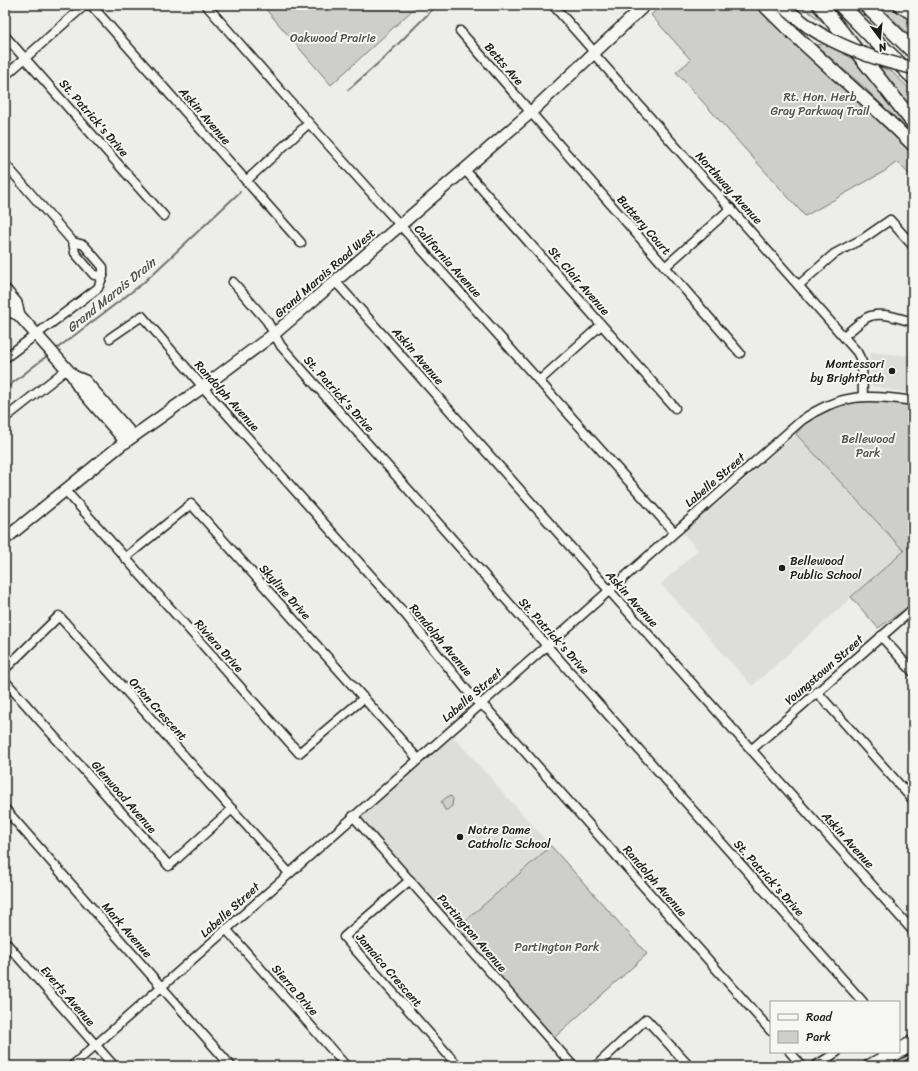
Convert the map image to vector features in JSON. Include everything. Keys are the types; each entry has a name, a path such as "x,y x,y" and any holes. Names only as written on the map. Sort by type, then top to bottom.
{"highway":[{"path":"820,5 913,122"},
{"path":"841,5 913,77"},
{"path":"866,5 913,51"},
{"path":"901,5 913,12"},
{"path":"900,1051 913,1043"},
{"path":"871,1066 896,1053"}],"main road":[{"path":"764,5 790,32 871,104 913,145"},
{"path":"780,5 804,24 842,45 869,56 913,68"}],"street":[{"path":"5,76 85,5"},
{"name":"Askin Avenue","path":"91,5 301,243"},
{"name":"California Avenue","path":"206,5 309,123 674,532"},
{"name":"Northway Avenue","path":"553,5 590,47 594,54 858,352 862,362 863,397"},
{"name":"Grand Marais Road West","path":"5,539 129,439 203,387 274,334 530,113 645,5"},
{"name":"Betts Ave","path":"460,31 530,113"},
{"name":"St. Patrick's Drive","path":"5,36 164,216"},
{"name":"Buttery Court","path":"530,113 740,353"},
{"path":"246,181 309,123"},
{"path":"5,164 73,242 75,253 94,275 103,276"},
{"name":"St. Clair Avenue","path":"465,170 675,408"},
{"path":"666,268 731,208"},
{"path":"799,285 834,254 864,238 890,220 913,246"},
{"path":"5,358 38,336 98,288 103,276 103,267 84,245 73,242"},
{"name":"Askin Avenue","path":"335,281 608,590 913,931"},
{"name":"St. Patrick's Drive","path":"232,282 267,321 281,346 862,1001"},
{"path":"5,290 16,303 19,315"},
{"path":"5,306 8,310 19,315 67,369 85,381 129,439"},
{"path":"844,336 872,315 882,315 913,322"},
{"name":"Randolph Avenue","path":"110,338 142,316 404,614 474,699 488,710 770,1029"},
{"path":"539,381 601,325"},
{"path":"5,418 67,369"},
{"name":"Labelle Street","path":"72,1066 418,758 802,420 827,405 846,398 891,398 913,401"},
{"name":"Riviera Drive","path":"65,490 299,753 364,698"},
{"name":"Skyline Drive","path":"125,558 191,504 418,758"},
{"name":"Youngstown Street","path":"751,750 913,609"},
{"name":"Orion Crescent","path":"5,669 59,616 289,873"},
{"path":"881,636 913,672"},
{"name":"Glenwood Avenue","path":"5,681 169,866 232,809"},
{"path":"817,692 913,800"},
{"name":"Mark Avenue","path":"5,809 231,1066"},
{"name":"Partington Avenue","path":"354,816 573,1066"},
{"name":"Jamaica Crescent","path":"410,880 344,937 458,1066"},
{"name":"Sierra Drive","path":"226,929 346,1066"},
{"name":"Everts Avenue","path":"5,942 114,1066"},
{"path":"596,1066 646,1019 689,1066"},
{"path":"791,1053 802,1066"},
{"path":"815,1066 835,1053"}],"shaded area":[{"name":"Montessori by BrightPath","path":"870,352 913,356 913,394 871,386"},
{"name":"Bellewood Public School","path":"796,434 904,551 752,686 661,584 698,550 681,531 704,511 715,506"},
{"name":"Notre Dame Catholic School","path":"451,734 551,846 457,928 360,816"}],"green space":[{"name":"Oakwood Prairie","path":"262,5 418,5 331,85"},
{"name":"Rt. Hon. Herb Gray Parkway Trail","path":"661,5 757,5 801,49 913,154 913,178 897,162 885,171 805,216 676,72 691,60 651,15"},
{"path":"800,5 813,5 831,27 817,18"},
{"path":"878,5 890,5 913,20 913,38"},
{"path":"824,44 852,58 911,129 908,131 865,88 816,45"},
{"path":"877,66 891,71 913,92 913,112"},
{"name":"Bellewood Park","path":"865,400 913,405 913,604 878,628 851,597 904,551 796,434 809,419 828,409"},
{"path":"451,796 453,799 452,806 445,810 441,802 447,797"},
{"name":"Partington Park","path":"551,846 647,954 554,1038 457,928"},
{"path":"913,1049 913,1062 905,1066 883,1066"}],"waterway":[{"name":"Grand Marais Drain","path":"348,90 384,58 437,5"},
{"name":"Grand Marais Drain","path":"55,350 142,284 240,192"},
{"name":"Grand Marais Drain","path":"5,389 48,355"}],"place":[{"name":"Montessori by BrightPath","path":"892,371"},
{"name":"Bellewood Public School","path":"782,568"},
{"name":"Notre Dame Catholic School","path":"460,837"}]}
